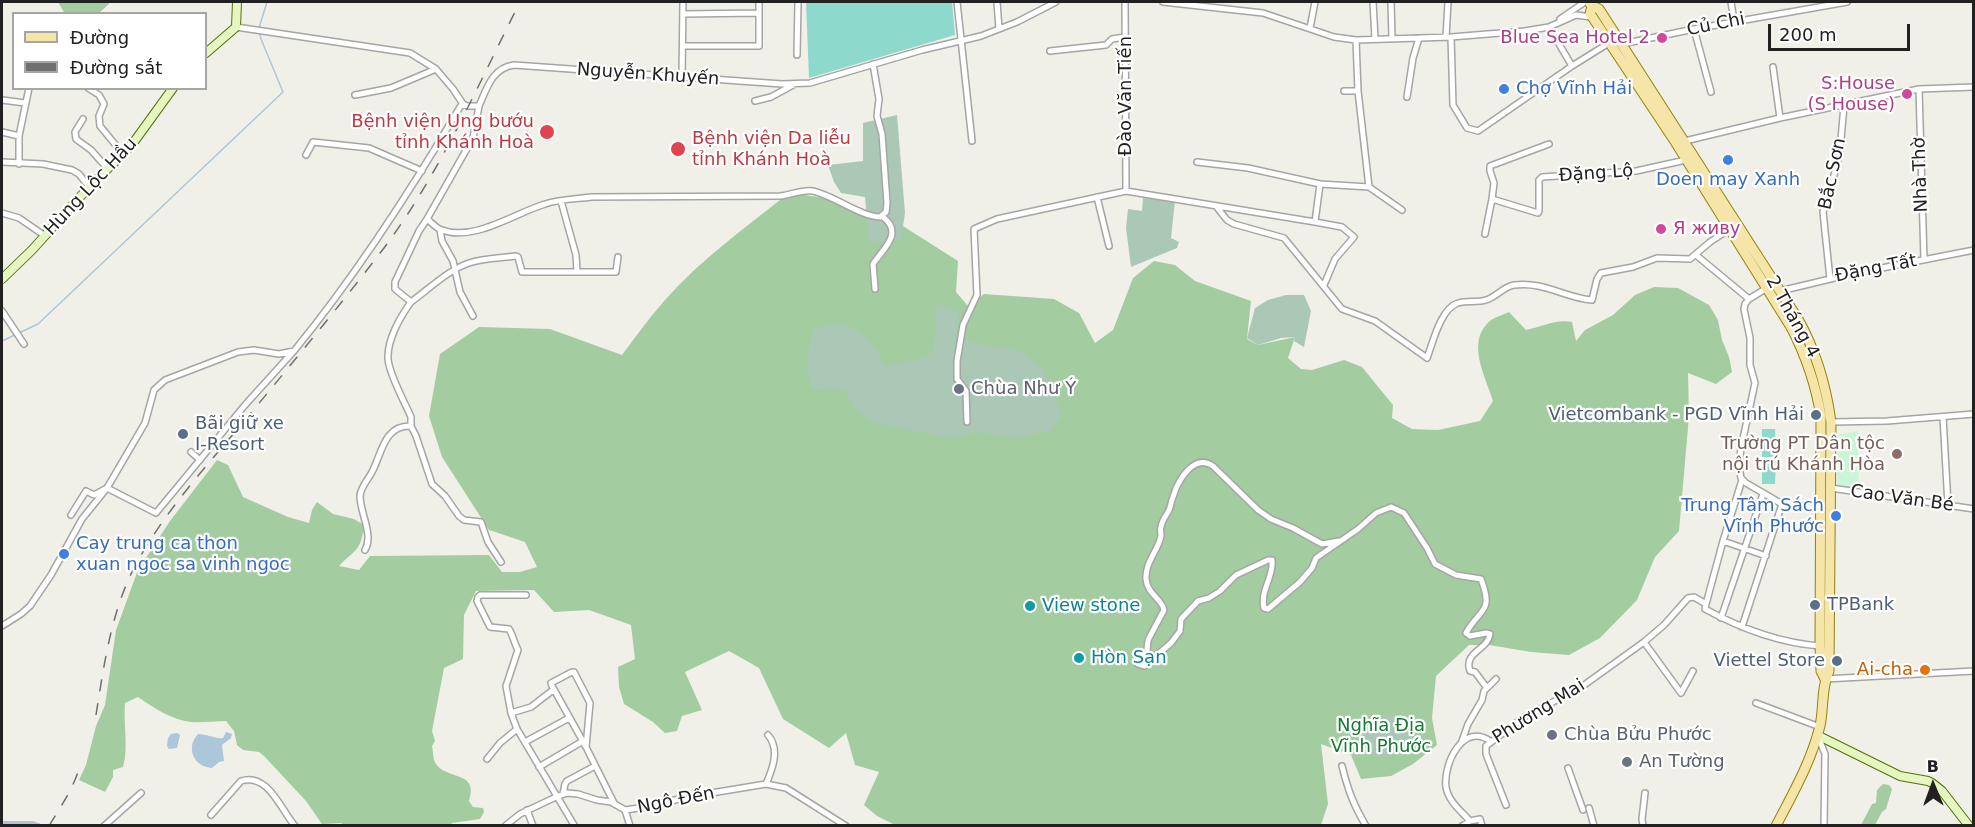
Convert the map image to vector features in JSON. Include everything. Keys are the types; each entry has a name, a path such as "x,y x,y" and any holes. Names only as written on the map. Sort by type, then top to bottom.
{"main road":[{"name":"2 Tháng 4","path":"1588,3 1590,14 1680,142 1686,160 1730,229 1806,334 1820,368 1831,422 1829,671 1825,679 1818,731 1808,765 1776,825"},
{"name":"2 Tháng 4","path":"1588,3 1599,9 1621,44 1773,291 1802,347 1816,389 1821,417 1820,646 1821,670 1825,679"},
{"path":"1821,417 1831,422"}],"street":[{"path":"207,51 236,27 237,2"},
{"path":"682,77 683,2"},
{"path":"683,46 759,46 759,2"},
{"path":"797,55 798,2"},
{"path":"957,2 972,141"},
{"path":"997,2 999,29"},
{"name":"Nguyễn Khuyến","path":"411,302 395,289 394,285 419,231 473,138 479,106 493,77 501,68 527,66 794,84 810,83 922,50 981,36 1056,2"},
{"name":"Đào Văn Tiến","path":"1125,2 1126,191"},
{"path":"1163,2 1263,13 1335,37 1356,40 1448,37 1525,31 1549,27 1576,15 1593,18"},
{"path":"1310,28 1315,2"},
{"path":"1373,2 1375,39"},
{"path":"1391,2 1392,38"},
{"path":"1448,2 1448,37 1454,105 1467,128 1474,132 1609,43"},
{"path":"1731,2 1734,21"},
{"name":"Củ Chi","path":"1621,44 1734,21 1847,2"},
{"path":"1549,27 1588,3"},
{"path":"683,14 759,14"},
{"path":"236,27 396,50 420,58 436,69 463,104 479,106"},
{"path":"1549,27 1572,66"},
{"path":"1694,29 1711,93"},
{"path":"1050,51 1106,45 1112,39 1125,37"},
{"path":"1407,97 1413,58 1419,38"},
{"path":"1356,40 1358,91 1369,187"},
{"path":"873,64 879,99 878,121 882,134 887,203 883,217"},
{"path":"1773,67 1780,118"},
{"path":"355,95 391,88 436,69"},
{"path":"755,101 771,97 794,84"},
{"path":"1680,142 1919,89 1974,87"},
{"name":"Nhà Thờ","path":"1919,89 1924,260"},
{"path":"19,164 19,136 28,90"},
{"path":"92,90 102,99 104,104 99,116 100,126 123,154"},
{"name":"Hùng Lộc Hầu","path":"2,279 45,236 88,187 139,138 171,90"},
{"path":"1344,91 1358,91"},
{"path":"2,100 25,103"},
{"path":"107,488 156,513 260,388 294,351 363,262 463,104"},
{"name":"Bắc Sơn","path":"1830,279 1823,212 1840,150 1844,106"},
{"path":"83,119 75,132 76,139 91,150 108,169"},
{"path":"2,132 19,136"},
{"path":"306,155 313,142 358,146 369,148 422,171"},
{"name":"Đặng Lộ","path":"1549,144 1490,166 1494,183 1492,199 1538,213 1539,180 1542,177 1636,171 1686,160"},
{"path":"2,162 43,164 72,170 79,174 88,187"},
{"path":"1197,162 1248,168 1320,184 1369,187 1402,210"},
{"path":"1315,222 1320,184"},
{"path":"428,219 440,230 454,233 481,229 530,209 561,201 592,197 780,196 812,191 856,208 869,216 883,217 890,224 892,235 873,264 875,289"},
{"path":"967,422 966,391 957,379 957,361 963,325 977,296 974,229 997,219 1126,191 1342,227 1354,237 1335,259 1324,285"},
{"path":"1097,197 1109,246"},
{"path":"1485,234 1492,199"},
{"path":"561,201 576,255 577,272"},
{"path":"1216,206 1227,220 1234,224 1284,238 1342,309 1375,321 1427,358 1444,315 1458,302 1484,301 1508,287 1524,285 1550,288 1574,297 1592,300 1597,279 1604,272 1633,267 1657,258 1690,259 1730,229"},
{"path":"2,213 19,218 45,236"},
{"path":"440,230 442,241 453,261 453,271 460,292 473,316"},
{"name":"Đặng Tất","path":"1749,299 1773,291 1974,250"},
{"path":"1696,255 1749,299 1744,309 1750,338 1750,365 1755,383 1741,448 1739,467 1742,480 1705,609 1742,627 1791,642 1820,646"},
{"path":"501,562 488,542 481,522 464,520 446,496 432,484 411,426 411,417 388,360 394,333 411,302 453,271 474,261 516,256 522,272 615,272 618,257"},
{"path":"2,311 24,344"},
{"path":"2,626 30,606 51,575 81,519 107,488 140,433 154,390 161,382 243,350 279,354 294,351"},
{"path":"1831,422 1887,421 1974,414"},
{"path":"1943,417 1948,505"},
{"path":"365,550 369,538 364,525 360,499 363,487 387,437 399,427 411,426"},
{"path":"191,452 200,460"},
{"path":"1339,541 1322,544 1271,519 1258,510 1213,466 1203,462 1193,465 1176,490 1161,526 1160,537 1149,560 1147,585 1163,605 1164,610 1148,640 1147,650 1138,664 1144,666 1168,646 1179,631 1182,619 1193,607 1200,600 1220,591 1236,575 1272,560 1273,566 1263,601 1264,608 1268,609 1300,582 1312,568 1316,558 1358,529 1376,513 1395,508 1404,513 1435,564 1456,575 1480,579 1487,601 1479,618 1466,633 1470,636 1486,633 1491,636 1469,660 1470,670 1476,672 1487,687"},
{"path":"1742,480 1782,504 1821,509"},
{"path":"71,516 86,491 94,495 107,488"},
{"name":"Cao Văn Bé","path":"1831,488 1974,509"},
{"path":"1721,618 1763,494"},
{"path":"1742,627 1782,504"},
{"path":"1723,541 1766,556"},
{"path":"526,595 478,597 480,608 490,627 509,629 518,650 506,686 517,729 559,796 574,825"},
{"name":"Phương Mai","path":"1506,805 1486,752 1486,746 1490,741 1533,712 1585,684 1644,642 1664,625 1688,598 1694,597 1706,604"},
{"path":"1644,642 1681,693 1693,671"},
{"path":"1825,679 1974,671"},
{"path":"585,744 590,703 574,672 551,683 553,690 585,744 614,803"},
{"path":"1470,821 1451,800 1446,787 1451,756 1462,741 1484,691 1497,679"},
{"path":"512,713 531,707 553,690"},
{"path":"1756,703 1818,731 1900,776 1928,781 1942,791 1969,825"},
{"path":"525,742 569,718"},
{"path":"486,759 517,729"},
{"path":"1818,731 1825,754 1824,825"},
{"path":"766,784 774,763 775,747 768,735"},
{"path":"1462,741 1480,737 1485,737 1490,741"},
{"path":"539,767 585,744"},
{"path":"506,825 527,810 559,796 567,781 595,766"},
{"path":"1342,766 1347,791 1366,825"},
{"path":"1568,768 1594,825"},
{"path":"211,815 241,781 255,780 267,788 295,825"},
{"name":"Ngô Đến","path":"559,796 578,794 614,803 625,810 766,784 786,788 846,825"},
{"path":"104,825 141,793"},
{"path":"1643,825 1645,793"},
{"path":"527,810 533,825"},
{"path":"625,810 630,825"},
{"path":"1462,825 1480,819 1482,825"}],"green space":[{"path":"58,2 109,2 100,12 64,12"},
{"path":"897,115 905,213 901,240 869,242 865,197 841,193 828,165 863,161 863,123"},
{"path":"792,193 843,201 895,221 958,261 956,292 968,306 984,294 1054,299 1079,313 1095,343 1113,330 1133,278 1154,261 1175,265 1195,281 1251,301 1247,339 1258,345 1295,337 1288,358 1301,369 1312,370 1344,360 1362,367 1393,405 1392,418 1412,429 1438,430 1480,421 1493,401 1479,359 1479,338 1483,328 1491,320 1509,312 1526,330 1554,322 1572,322 1576,341 1585,330 1613,315 1635,295 1654,287 1678,288 1709,305 1718,320 1732,372 1716,384 1688,373 1689,416 1679,531 1655,557 1637,600 1600,638 1569,655 1489,645 1469,645 1436,676 1432,718 1437,745 1413,764 1391,776 1361,779 1351,755 1321,744 1328,804 1321,825 895,825 877,816 864,805 879,772 855,765 846,733 829,748 783,719 759,668 729,651 685,672 702,710 682,716 677,731 665,733 653,722 624,704 619,687 618,667 635,659 631,625 589,610 554,612 534,590 476,591 464,615 463,659 444,668 432,731 435,741 432,746 434,760 438,767 465,779 469,784 471,791 469,801 473,807 483,808 484,812 480,819 452,823 449,826 322,824 306,801 264,756 259,752 243,750 237,745 234,731 226,721 184,721 163,713 138,697 125,703 126,752 123,767 113,770 113,777 105,792 79,780 105,705 116,630 138,570 170,521 217,460 228,465 243,497 288,517 309,523 312,510 317,502 333,514 354,519 364,525 359,545 339,566 359,570 370,556 489,555 502,572 520,572 537,567 525,542 489,530 442,457 429,416 440,354 479,327 550,329 622,355 659,306 679,285 738,233"},
{"path":"1143,198 1175,201 1171,238 1179,242 1177,248 1131,267 1126,228 1128,209 1142,211"},
{"path":"1286,295 1304,295 1311,311 1304,347 1294,341 1295,337 1281,338 1258,345 1247,338 1255,308 1268,300"},
{"path":"937,304 959,312 955,336 970,342 1021,351 1044,369 1062,416 1049,431 1014,438 978,432 950,438 872,422 854,408 844,389 814,390 807,368 813,329 837,325 857,331 879,354 884,366 928,357 934,348"},
{"path":"1858,431 1859,490 1837,486 1837,435"},
{"name":"Nghĩa Địa Vĩnh Phước","path":"1393,714 1400,725 1412,733 1408,741 1391,756 1383,758 1369,754 1361,744 1351,720"},
{"path":"1883,784 1889,785 1892,789 1886,809 1875,825 1861,825 1872,804 1876,803 1877,790"}],"shaded area":[{"path":"806,2 952,2 955,35 809,78"},
{"path":"1762,429 1775,429 1776,457 1762,457"},
{"path":"1762,459 1776,459 1775,484 1762,484"},
{"path":"226,732 232,734 231,738 222,745 224,761 212,768 200,764 192,751 194,739 198,734 223,738"},
{"path":"171,734 180,735 177,748 169,749 168,738"},
{"path":"2,821 33,821 44,825 2,825"}],"waterway":[{"path":"2,341 38,324 283,92 261,39 259,28 267,2"}],"railway":[{"path":"96,715 114,620 127,584 146,547 184,493 331,315 404,219 441,159 520,2"},
{"path":"49,826 71,789 80,765"}],"place":[{"name":"Blue Sea Hotel 2","path":"1662,38"},
{"name":"Chợ Vĩnh Hải","path":"1504,89"},
{"name":"S:House (S House)","path":"1907,94"},
{"name":"Bệnh viện Ung bướu tỉnh Khánh Hoà","path":"547,132"},
{"name":"Bệnh viện Da liễu tỉnh Khánh Hoà","path":"678,149"},
{"name":"Doen may Xanh","path":"1728,160"},
{"name":"Я живу","path":"1661,229"},
{"name":"Chùa Như Ý","path":"959,389"},
{"name":"Vietcombank - PGD Vĩnh Hải","path":"1816,415"},
{"name":"Bãi giữ xe I-Resort","path":"183,434"},
{"name":"Trường PT Dân tộc nội trú Khánh Hòa","path":"1897,454"},
{"name":"Trung Tâm Sách Vĩnh Phước","path":"1836,516"},
{"name":"Cay trung ca thon xuan ngoc sa vinh ngoc","path":"64,554"},
{"name":"TPBank","path":"1815,605"},
{"name":"View stone","path":"1030,606"},
{"name":"Hòn Sạn","path":"1079,658"},
{"name":"Viettel Store","path":"1837,661"},
{"name":"Ai-cha","path":"1925,670"},
{"name":"Chùa Bửu Phước","path":"1552,735"},
{"name":"An Tường","path":"1627,762"}]}
